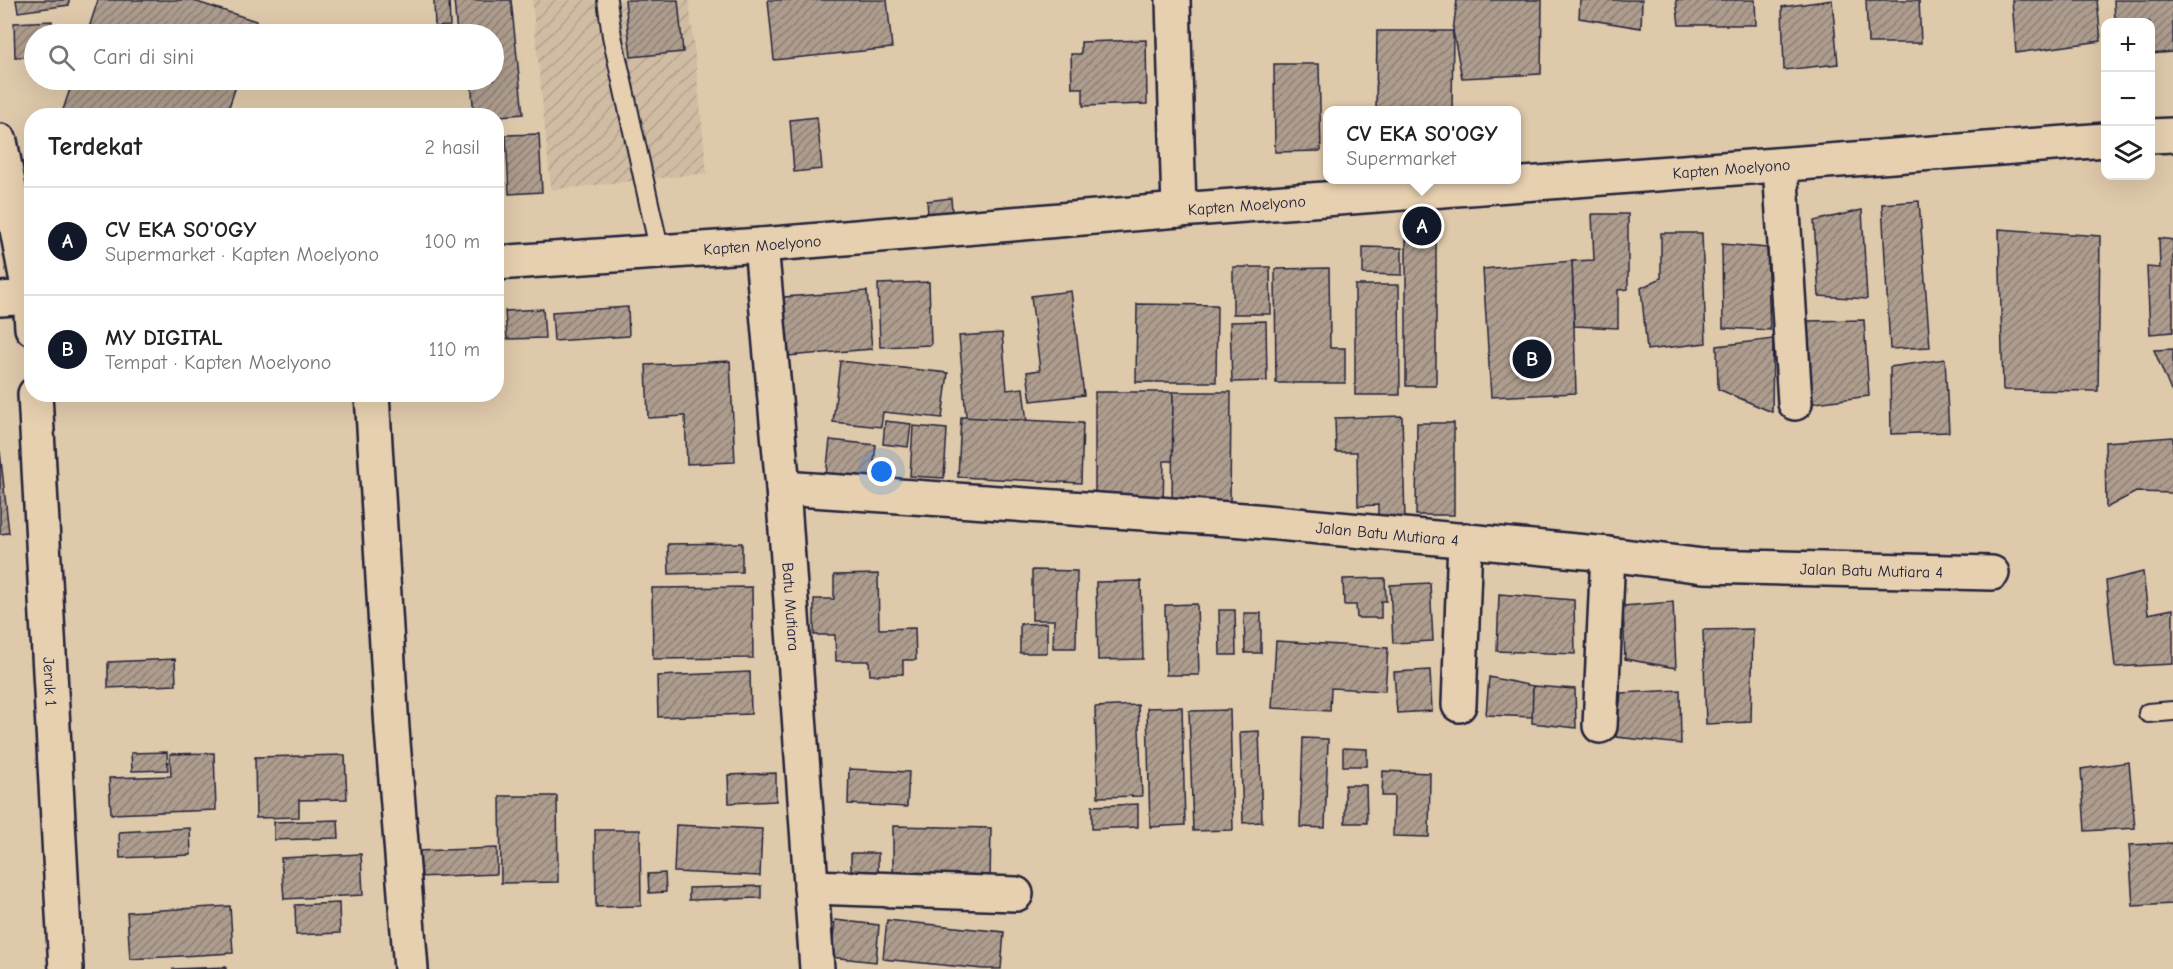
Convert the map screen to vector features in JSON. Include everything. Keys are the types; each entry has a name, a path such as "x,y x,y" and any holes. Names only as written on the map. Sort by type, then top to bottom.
{"street":[{"path":"1173,0 1179,210"},
{"path":"2155,136 2173,135"},
{"name":"Kapten Moelyono","path":"504,262 660,253 1179,210 2101,140"},
{"path":"0,141 23,306"},
{"path":"1780,165 1795,403"},
{"name":"Batu Mutiara","path":"762,245 783,488 817,969"},
{"name":"Jeruk 1","path":"35,402 66,969"},
{"path":"372,402 392,729 411,969"},
{"name":"Jalan Batu Mutiara 4","path":"783,488 1244,520 1608,554 1703,566 1992,573"},
{"path":"1459,705 1465,540"},
{"path":"1600,726 1608,554"},
{"path":"811,887 1016,894"}],"lane":[{"path":"607,0 612,36 660,253"},
{"path":"2148,712 2173,711"}],"shaded area":[{"path":"532,0 689,0 707,173 551,190"}],"building":[{"path":"16,0 69,0 69,5 18,12"},
{"path":"98,0 191,0 256,21 255,24 90,24"},
{"path":"434,0 449,0 450,24 435,24"},
{"path":"454,0 511,0 523,114 504,116 504,108 473,108 472,90 504,90 504,24 456,24"},
{"path":"625,0 678,0 683,52 631,57"},
{"path":"768,0 887,0 892,48 774,60"},
{"path":"1457,0 1542,0 1541,74 1462,78 1453,31"},
{"path":"1580,0 1642,0 1641,28 1579,18"},
{"path":"1676,0 1755,0 1756,25 1679,25"},
{"path":"1832,0 1838,64 1784,70 1782,7"},
{"path":"1866,0 1919,0 1921,43 1868,43"},
{"path":"2012,0 2097,0 2101,41 2016,53"},
{"path":"2114,0 2173,0 2173,52 2155,54 2155,18 2115,18"},
{"path":"52,21 52,24 24,24 24,57 15,57 14,23"},
{"path":"1377,31 1453,31 1452,106 1376,106"},
{"path":"1146,40 1147,104 1083,106 1083,88 1072,88 1071,54 1081,54 1081,42"},
{"path":"1274,64 1319,64 1321,151 1275,152"},
{"path":"70,90 235,90 229,108 64,108"},
{"path":"817,117 822,169 794,172 790,120"},
{"path":"539,134 542,192 509,194 506,135"},
{"path":"951,198 952,211 928,214 927,201"},
{"path":"1919,201 1930,347 1890,349 1882,204"},
{"path":"1862,210 1867,299 1819,296 1814,221"},
{"path":"1592,214 1628,214 1628,289 1618,290 1618,328 1574,326 1572,261 1594,260"},
{"path":"1999,229 2100,236 2098,391 2003,390"},
{"path":"1661,233 1702,233 1706,343 1647,350 1641,288 1661,278"},
{"path":"2159,238 2173,240 2173,332 2150,334 2147,267 2160,268"},
{"path":"1406,240 1436,241 1436,386 1406,386"},
{"path":"1722,244 1767,248 1770,330 1723,328"},
{"path":"1363,247 1402,248 1402,275 1363,274"},
{"path":"1572,261 1576,393 1491,397 1483,269"},
{"path":"1233,267 1270,267 1271,314 1233,314"},
{"path":"1329,268 1330,348 1345,348 1345,383 1276,383 1275,269"},
{"path":"929,282 931,345 880,347 878,284"},
{"path":"1355,285 1399,285 1400,395 1355,395"},
{"path":"867,291 872,349 788,356 784,297"},
{"path":"1071,291 1084,395 1031,401 1027,372 1040,370 1031,296"},
{"path":"1137,304 1217,305 1216,382 1136,382"},
{"path":"628,307 629,336 554,341 552,312"},
{"path":"543,309 545,338 507,339 505,311"},
{"path":"1864,320 1869,396 1808,404 1805,321"},
{"path":"1266,321 1267,381 1232,382 1230,322"},
{"path":"1002,333 1007,390 1023,388 1027,423 967,428 959,336"},
{"path":"1773,339 1772,412 1718,389 1717,346"},
{"path":"2173,349 2173,391 2171,391 2154,350"},
{"path":"1945,359 1949,432 1891,434 1890,367"},
{"path":"730,361 735,462 687,464 685,416 648,418 646,365"},
{"path":"840,361 948,373 942,418 883,412 881,427 833,422"},
{"path":"1095,392 1173,392 1173,461 1164,461 1163,505 1095,504"},
{"path":"1173,392 1231,392 1230,509 1172,509"},
{"path":"1402,416 1405,518 1378,519 1378,505 1358,506 1357,452 1336,452 1335,418"},
{"path":"961,417 1083,423 1081,483 958,477"},
{"path":"885,421 911,424 908,447 883,444"},
{"path":"1417,423 1454,423 1454,515 1416,515"},
{"path":"913,426 947,429 944,478 910,476"},
{"path":"2173,437 2173,493 2136,492 2106,508 2105,442"},
{"path":"830,440 876,445 872,479 850,476 848,487 825,484"},
{"path":"0,451 9,533 0,534"},
{"path":"742,543 742,572 669,574 668,544"},
{"path":"1032,570 1077,571 1076,648 1053,648 1054,620 1032,620"},
{"path":"2143,572 2148,614 2173,609 2173,664 2115,667 2106,581"},
{"path":"878,574 879,629 915,628 916,660 903,660 903,674 870,675 869,661 836,661 835,635 814,635 814,599 834,599 834,575"},
{"path":"1385,578 1386,601 1381,601 1381,618 1357,618 1356,605 1344,605 1343,579"},
{"path":"1141,581 1143,659 1098,660 1096,582"},
{"path":"1430,583 1433,641 1393,643 1390,585"},
{"path":"752,587 753,658 653,659 652,588"},
{"path":"1499,594 1574,600 1575,654 1497,651"},
{"path":"1673,602 1676,668 1625,659 1623,606"},
{"path":"1197,604 1199,675 1166,675 1165,605"},
{"path":"1219,610 1235,610 1236,655 1220,655"},
{"path":"1244,613 1261,613 1261,653 1245,653"},
{"path":"1047,623 1047,653 1020,653 1020,624"},
{"path":"1753,629 1751,722 1706,724 1703,630"},
{"path":"1276,641 1388,648 1385,691 1331,688 1330,711 1272,708"},
{"path":"175,659 176,685 108,688 108,662"},
{"path":"1430,670 1432,711 1397,713 1394,672"},
{"path":"750,672 751,714 658,717 657,676"},
{"path":"1489,677 1533,686 1533,717 1486,715"},
{"path":"1533,686 1575,689 1576,728 1532,723"},
{"path":"1680,690 1681,744 1616,737 1621,693"},
{"path":"1138,705 1142,796 1098,797 1095,707"},
{"path":"1182,707 1185,825 1150,827 1147,708"},
{"path":"1230,710 1233,830 1193,831 1189,711"},
{"path":"1259,731 1262,822 1243,823 1240,732"},
{"path":"1303,738 1328,739 1325,828 1300,827"},
{"path":"1343,748 1367,749 1367,766 1343,766"},
{"path":"167,752 168,770 132,771 131,753"},
{"path":"214,753 216,810 111,814 109,778 171,776 170,754"},
{"path":"345,755 347,799 299,800 299,817 256,818 255,757"},
{"path":"2129,762 2135,828 2085,831 2081,769"},
{"path":"849,769 909,772 907,807 848,804"},
{"path":"1383,771 1430,773 1429,837 1393,836 1394,796 1382,796"},
{"path":"776,773 776,801 729,803 728,775"},
{"path":"1345,785 1366,785 1367,823 1345,823"},
{"path":"500,796 557,796 558,882 501,883"},
{"path":"1138,804 1138,827 1092,829 1092,806"},
{"path":"338,820 339,838 274,840 274,822"},
{"path":"676,825 762,829 760,876 674,872"},
{"path":"893,826 991,828 990,878 893,877"},
{"path":"190,828 191,855 120,858 119,832"},
{"path":"595,830 640,830 641,906 596,907"},
{"path":"2173,843 2173,904 2133,906 2129,845"},
{"path":"497,848 497,874 417,877 417,851"},
{"path":"851,853 878,853 878,884 851,884"},
{"path":"361,854 363,895 284,899 281,858"},
{"path":"665,873 666,892 649,893 648,874"},
{"path":"761,886 761,898 689,900 689,888"},
{"path":"339,903 340,933 296,935 295,905"},
{"path":"230,906 233,953 130,959 127,912"},
{"path":"835,920 879,925 876,962 831,957"},
{"path":"887,920 1004,932 1001,969 883,959"},
{"path":"226,967 226,969 172,969"}],"place":[{"name":"CV EKA SO'OGY","path":"1422,226"},
{"name":"MY DIGITAL","path":"1532,359"}]}
